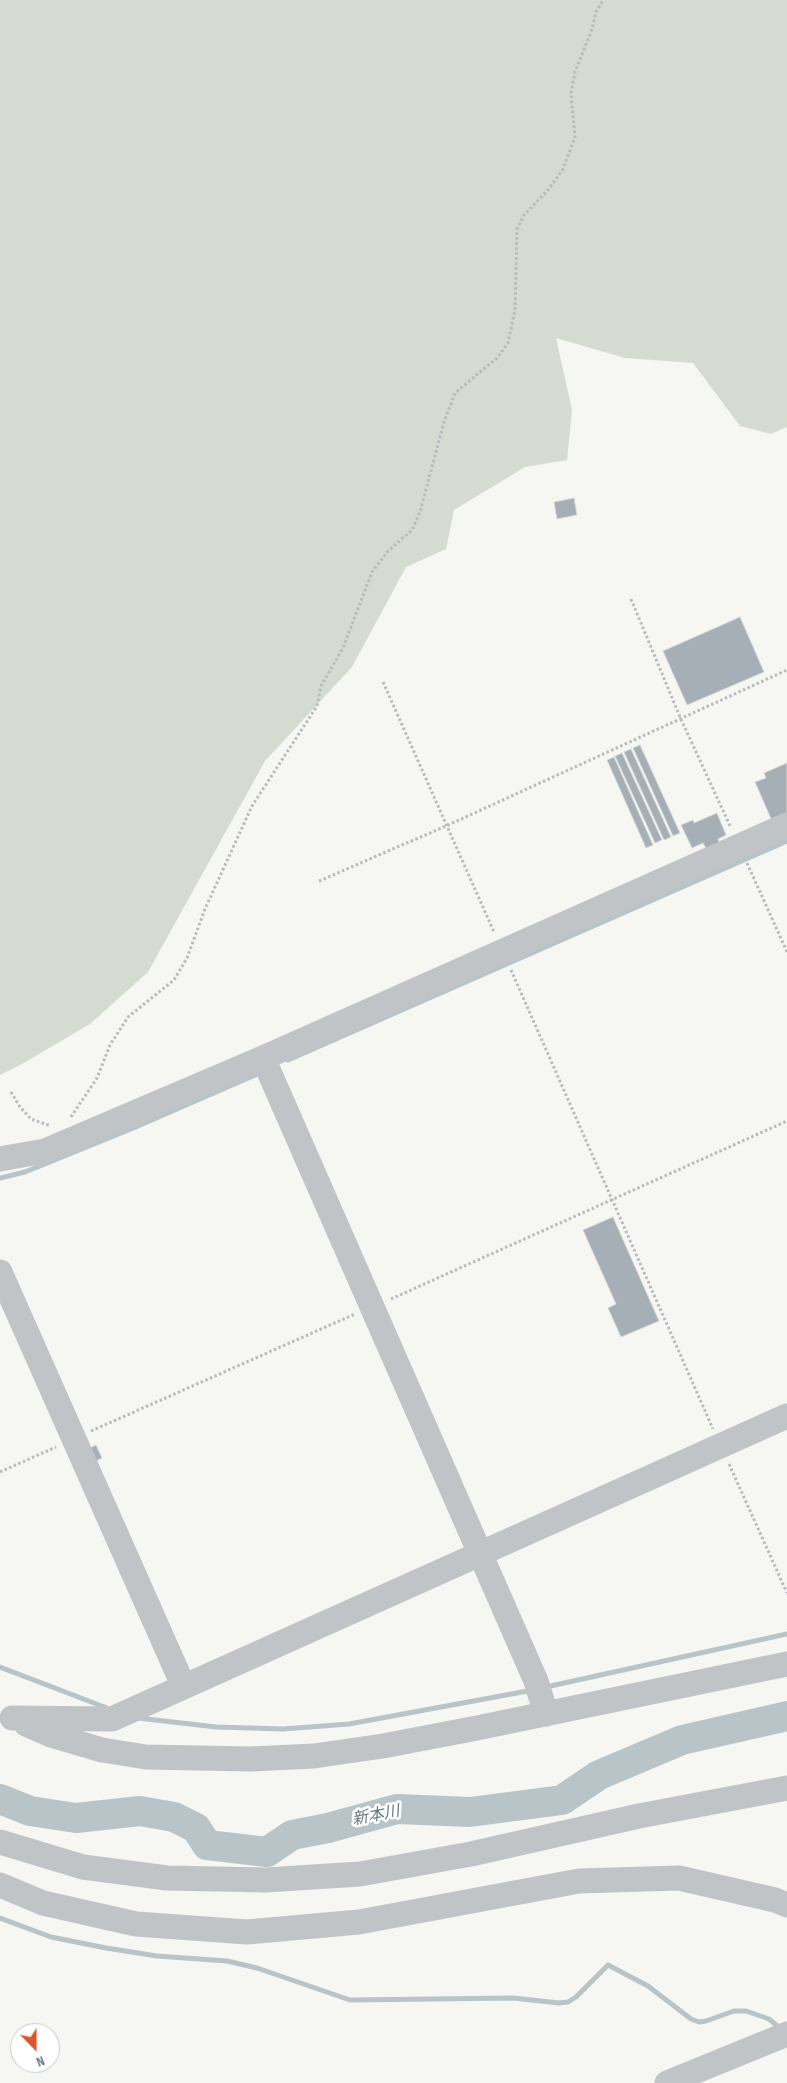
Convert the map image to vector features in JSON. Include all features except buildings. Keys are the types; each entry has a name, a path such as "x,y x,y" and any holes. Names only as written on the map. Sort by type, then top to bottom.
{"street":[{"path":"0,1159 45,1151 68,1135 263,1058 787,825"},
{"path":"263,1058 536,1681 546,1714"},
{"path":"0,1272 183,1686"},
{"path":"6,1716 112,1719 787,1416"},
{"path":"6,1716 51,1735 102,1750 146,1757 251,1759 314,1756 383,1746 787,1664"},
{"path":"0,1842 82,1867 167,1878 266,1880 360,1874 471,1854 639,1816 787,1788"},
{"path":"0,1885 43,1903 136,1924 247,1932 359,1922 579,1881 679,1878 775,1900 787,1905"},
{"path":"667,2083 787,2034"}],"path":[{"path":"11,1092 20,1107 31,1119 68,1135 82,1098 97,1078 110,1045 128,1017 174,980 187,958 205,909 252,806 316,706 321,686 344,648 372,572 388,551 412,530 420,512 444,422 455,392 497,358 508,343 514,310 517,229 524,215 548,190 563,169 575,138 571,93 575,72 592,29 596,12 604,0"},
{"path":"631,599 680,718 787,952"},
{"path":"319,881 446,826 787,670"},
{"path":"383,682 610,1199 787,1593"},
{"path":"0,1472 787,1121"}],"shaded area":[{"path":"0,0 787,0 787,427 771,434 740,426 693,363 625,358 556,338 572,410 567,460 525,467 454,510 446,549 406,567 352,667 265,761 148,972 90,1024 0,1075"}],"waterway":[{"path":"288,1060 787,841"},
{"path":"0,1178 25,1172 131,1129 262,1072"},
{"path":"546,1687 787,1634"},
{"path":"0,1667 107,1708"},
{"path":"138,1718 216,1727 283,1729 349,1724 533,1690"},
{"name":"新本川","path":"0,1799 30,1811 76,1818 140,1811 174,1817 196,1828 207,1845 267,1852 292,1835 328,1828 397,1809 470,1812 562,1800 599,1775 682,1740 787,1716"},
{"path":"0,1918 51,1937 106,1948 157,1956 227,1961 257,1968 350,2000 513,1998 559,2003 568,2002 576,1997 608,1965 648,1986 691,2019 699,2022 734,2011 746,2011 769,2019 780,2028"}]}
